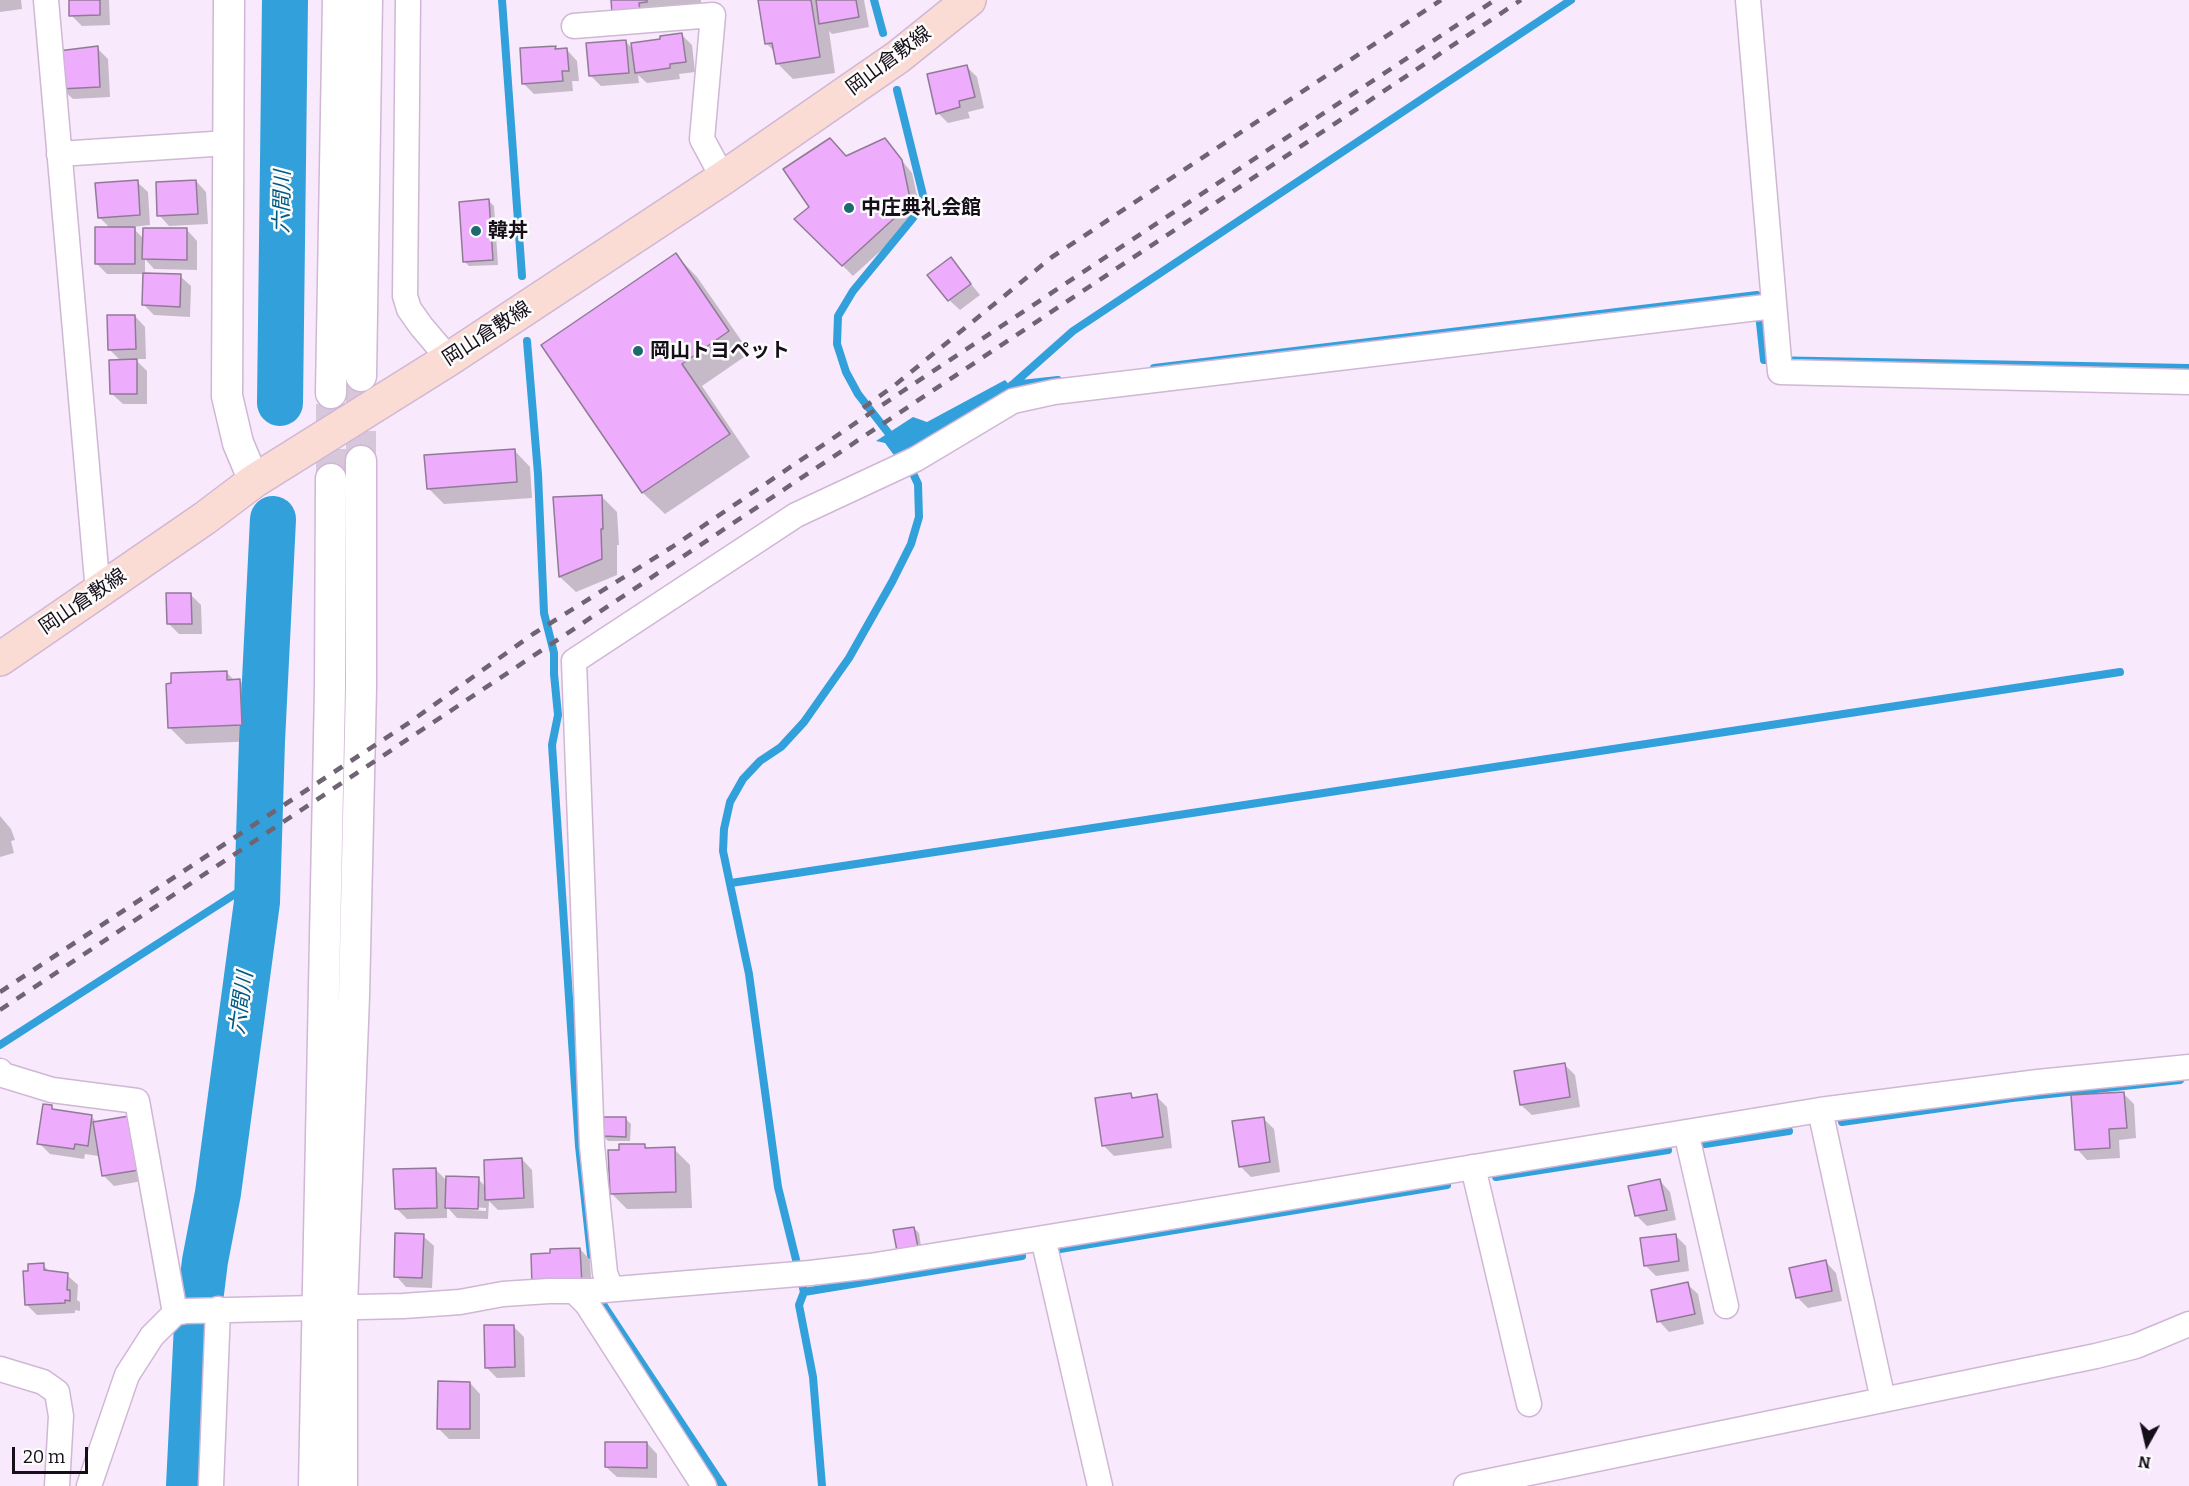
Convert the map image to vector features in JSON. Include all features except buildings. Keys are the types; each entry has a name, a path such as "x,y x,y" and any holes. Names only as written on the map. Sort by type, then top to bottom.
{"main road":[{"name":"岡山倉敷線","path":"1,656 98,592 254,482 449,359 723,178 898,57 969,0"}],"street":[{"path":"45,0 98,592"},
{"path":"229,0 227,396 238,443 254,482"},
{"path":"331,393 338,0"},
{"path":"361,376 367,0"},
{"path":"408,0 405,296 409,309 449,359"},
{"path":"1748,0 1763,307 1779,360 1780,372 2189,382"},
{"path":"574,26 714,8 702,139 723,178"},
{"path":"59,154 228,143"},
{"path":"704,1486 587,1304 605,1273 592,1146 574,661 796,515 908,463 1013,401 1054,392 1763,307"},
{"path":"314,1486 354,996 360,700 361,461"},
{"path":"331,479 329,1306 342,1486"},
{"path":"89,1486 128,1375 152,1336 181,1312 215,1309 403,1306 460,1302 503,1294 596,1291 800,1274 1043,1238 1820,1110 2038,1082 2189,1067"},
{"path":"1,1074 52,1090 137,1101 181,1312"},
{"path":"1820,1110 1883,1400"},
{"path":"1686,1131 1726,1306"},
{"path":"1473,1167 1529,1404"},
{"path":"1043,1238 1100,1486"},
{"path":"211,1486 215,1309"},
{"path":"1466,1486 2096,1356 2136,1346 2189,1324"},
{"path":"0,1369 43,1382 57,1392 61,1416 57,1486"}],"water":[{"path":"1005,380 1014,390 896,458 885,443 876,441 913,417 927,422"}],"waterway":[{"name":"六間川","path":"280,403 285,0"},
{"path":"502,0 522,276"},
{"path":"874,0 883,33"},
{"path":"1011,386 1073,331 1571,0"},
{"path":"893,439 858,394 846,372 837,344 838,316 853,291 913,218 924,199 897,90"},
{"path":"1154,368 1757,295 1764,360 2189,368"},
{"path":"527,341 538,474 544,613 554,653 558,715 552,745 579,1146 591,1255"},
{"path":"1012,385 1058,380"},
{"path":"822,1486 813,1377 799,1305 804,1292 778,1187 749,974 723,851 724,829 730,802 743,779 760,761 781,747 804,722 849,658 892,582 911,544 919,517 918,484 910,467"},
{"name":"六間川","path":"189,1486 197,1325 205,1261 218,1193 257,902 273,519"},
{"path":"731,883 2120,672"},
{"path":"0,1045 257,880"},
{"path":"1842,1122 2012,1098 2180,1080"},
{"path":"1705,1144 1789,1131"},
{"path":"1496,1177 1668,1150"},
{"path":"1054,1250 1447,1185"},
{"path":"804,1292 1022,1256"},
{"path":"600,1293 604,1306 723,1486"}],"tunnel":[{"path":"361,376 361,461"},
{"path":"331,393 331,479"}],"railway":[{"path":"863,408 895,385 1052,257 1441,0"},
{"path":"0,992 410,722 533,634 672,547 900,393 1495,0"},
{"path":"0,1010 1521,0"}],"place":[{"name":"中庄典礼会館","path":"849,208"},
{"name":"韓丼","path":"476,231"},
{"name":"岡山トヨペット","path":"638,351"}]}
